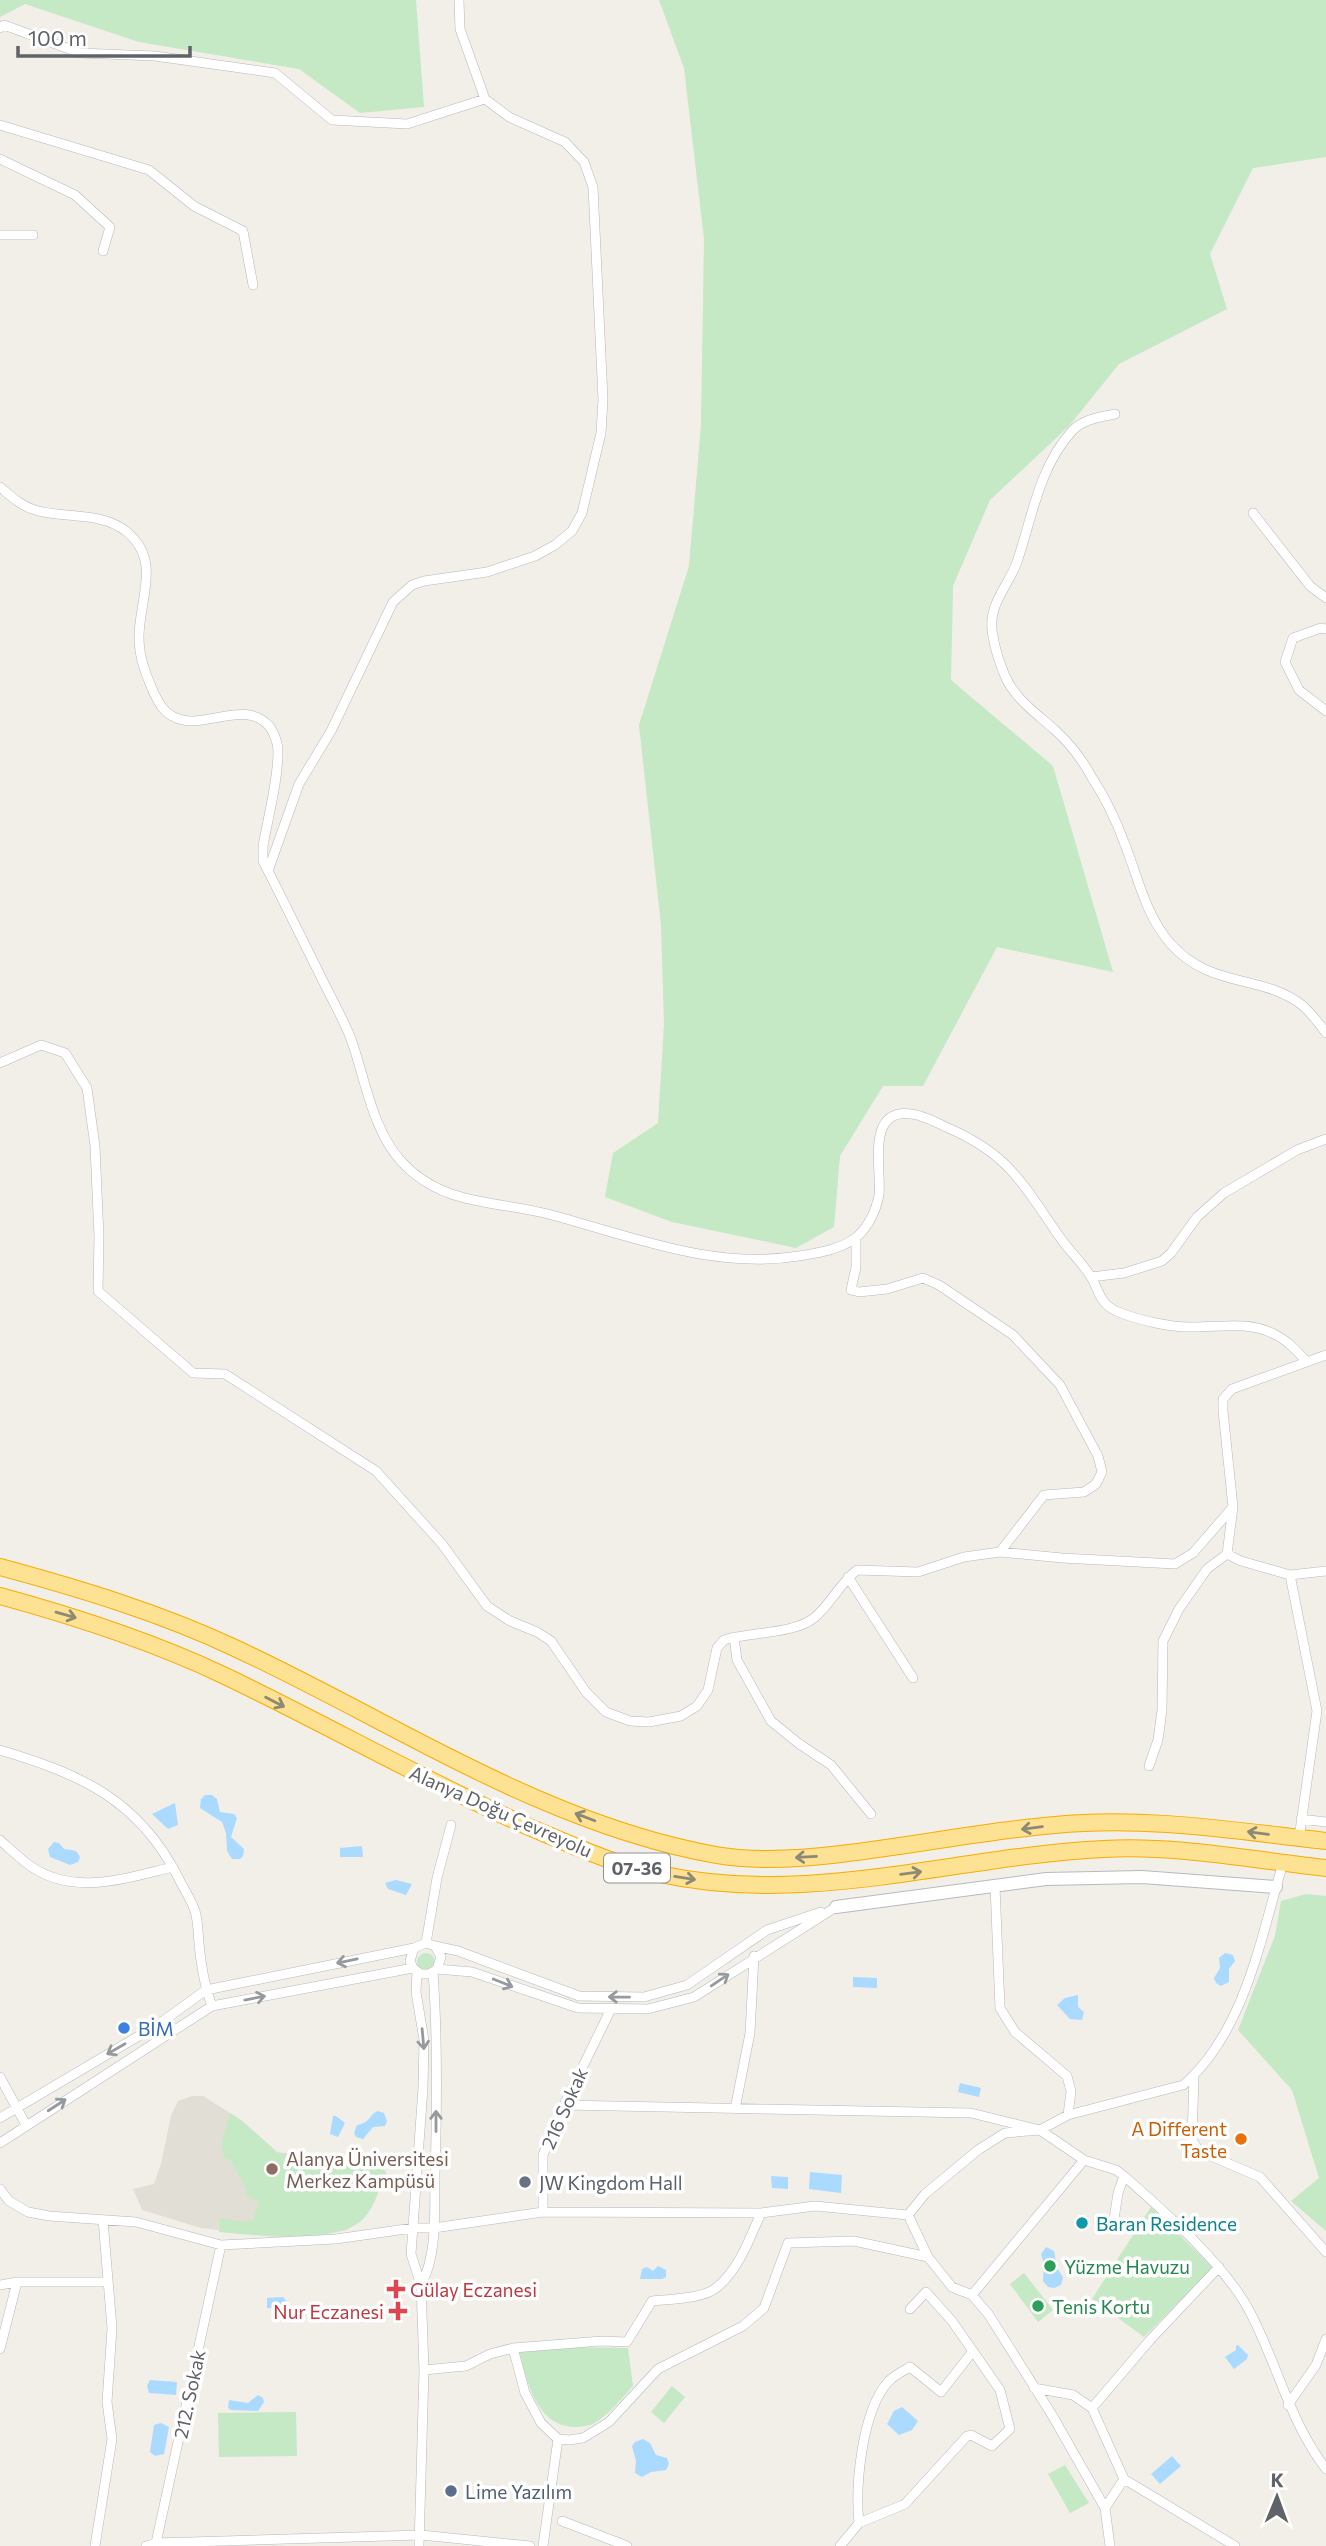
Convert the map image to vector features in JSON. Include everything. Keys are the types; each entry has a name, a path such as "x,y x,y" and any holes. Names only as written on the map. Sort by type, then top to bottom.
{"highway":[{"name":"Alanya Doğu Çevreyolu","path":"0,1567 172,1620 240,1650 358,1712 529,1795 617,1829 679,1847 732,1857 816,1857 1054,1825 1108,1822 1161,1822 1326,1841"},
{"name":"Alanya Doğu Çevreyolu","path":"0,1596 104,1626 165,1648 496,1812 608,1860 660,1874 723,1884 822,1884 1107,1848 1161,1850 1326,1868"}],"street":[{"path":"268,871 299,784 331,731 393,602 412,585 487,572 535,556 555,545 572,531 582,513 601,433 603,399 593,187 584,162 565,142 509,117 485,99 460,29 459,0"},
{"path":"0,28 4,25 80,53 155,56 275,73 332,120 407,124 485,99"},
{"path":"0,125 149,170 194,206 243,231 253,285"},
{"path":"0,159 75,195 110,227 103,251"},
{"path":"0,235 33,235"},
{"path":"1115,414 1085,421 1074,428 1052,462 1038,491 1013,573 993,610 992,635 1005,677 1024,702 1066,741 1089,771 1124,840 1148,909 1156,925 1171,944 1208,972 1278,993 1300,1004 1326,1033"},
{"path":"0,487 20,504 33,510 112,523 127,532 138,544 148,570 139,636 140,655 144,672 161,707 168,714 187,722 244,715 266,723 275,734 278,753 263,861 349,1035 387,1140 412,1173 430,1186 449,1195 543,1213 697,1255 764,1260 812,1254 836,1248 856,1238 867,1225 879,1195 880,1133 891,1118 910,1113 972,1138 995,1155 1031,1194 1060,1238 1091,1277 1098,1296 1115,1310 1175,1326 1232,1325 1261,1329 1287,1341 1307,1362"},
{"path":"1252,513 1310,586 1326,598"},
{"path":"1326,629 1321,628 1293,638 1285,662 1299,690 1326,711"},
{"path":"0,1063 41,1045 65,1052 87,1088 95,1146 99,1291 193,1373 225,1374 376,1471 442,1544 487,1606 509,1621 537,1632 551,1641 586,1692 606,1712 630,1721 649,1722 681,1716 697,1706 708,1690 717,1648 724,1640 794,1627 813,1619 857,1570 918,1572 964,1557 1000,1552 1175,1564 1193,1553 1233,1507"},
{"path":"1091,1277 1124,1273 1162,1261 1197,1217 1224,1193 1297,1150 1326,1139"},
{"path":"856,1238 856,1267 851,1290 859,1292 887,1289 923,1278 939,1285 1013,1335 1060,1385 1098,1456 1102,1472 1096,1484 1084,1492 1044,1495 1000,1552"},
{"path":"1149,1766 1158,1740 1162,1710 1163,1641 1179,1609 1207,1569 1227,1553 1233,1507 1223,1424 1223,1399 1243,1384 1326,1355"},
{"path":"1227,1553 1241,1561 1290,1575 1326,1571"},
{"path":"1290,1575 1321,1709 1299,1838"},
{"path":"848,1577 913,1678"},
{"path":"734,1637 737,1660 771,1721 798,1744 831,1765 871,1814"},
{"path":"0,1750 52,1765 90,1783 131,1812 155,1839 173,1867 195,1911 206,1990 212,2006"},
{"path":"1301,1819 1326,1822"},
{"path":"421,2285 430,2269 433,2228 437,2039 435,1971 441,1957 431,1944 437,1878 451,1825"},
{"path":"0,1840 30,1866 52,1877 76,1883 103,1883 173,1867"},
{"path":"908,2216 925,2194 978,2150 1004,2133 1040,2130 1068,2115 1183,2085 1194,2076 1223,2039 1242,2001 1283,1863"},
{"path":"0,2118 159,2024 206,1990 431,1944 458,1951 579,1996 644,1997 687,1985 767,1930 836,1907 1046,1879 1142,1877 1276,1887"},
{"path":"995,1886 1000,2008 1015,2032 1067,2076 1071,2091 1068,2115"},
{"path":"0,2143 212,2006 415,1970 424,1974 435,1971 471,1972 578,2008 648,2009 694,1997 754,1956 836,1907"},
{"path":"414,1948 410,1957 415,1970 424,2040 411,2254 421,2285 424,2370 419,2546"},
{"path":"735,2109 750,2033 754,1956"},
{"name":"216 Sokak","path":"543,2212 543,2155 611,2009"},
{"path":"1194,2076 1192,2140 1199,2151 1260,2177 1326,2252"},
{"path":"0,2077 26,2125"},
{"path":"564,2105 971,2113 1040,2130 1084,2160 1116,2170 1124,2176 1219,2267 1251,2314 1288,2405 1312,2451 1326,2469"},
{"path":"972,2295 1084,2160"},
{"path":"1114,2219 1124,2176"},
{"path":"0,2189 9,2201 28,2212 136,2222 221,2245 336,2239 543,2212 761,2213 815,2206 908,2216"},
{"path":"424,2370 466,2366 490,2354 513,2348 601,2341 627,2342 652,2301 690,2297 715,2289 732,2270 761,2213"},
{"path":"908,2216 928,2257 952,2287 972,2295 989,2315 1034,2388 1105,2508 1111,2546"},
{"path":"95,2546 112,2439 107,2402 112,2328 103,2220"},
{"path":"513,2348 525,2393 551,2434 558,2439 583,2438 609,2423 658,2369 743,2326 764,2308 788,2243 854,2241 928,2257"},
{"name":"212. Sokak","path":"156,2543 221,2245"},
{"path":"1092,2408 1150,2340 1219,2267"},
{"path":"0,2285 108,2282"},
{"path":"0,2349 17,2283"},
{"path":"840,2546 859,2523 905,2504 967,2436 992,2446 1010,2429 1000,2390 952,2321 926,2292 909,2309"},
{"path":"1288,2405 1321,2366 1326,2339"},
{"path":"859,2523 857,2501 869,2416 888,2381 910,2367 941,2392 973,2351"},
{"path":"1034,2388 1073,2395 1092,2408 1124,2479 1235,2546"},
{"path":"543,2546 558,2439"},
{"path":"1105,2508 1124,2479"},
{"path":"562,2521 626,2546"},
{"path":"146,2546 156,2543 421,2535 530,2546"}],"shaded area":[{"name":"Alanya Üniversitesi Merkez Kampüsü","path":"192,2096 203,2096 241,2120 277,2152 367,2164 380,2160 386,2173 365,2217 347,2230 276,2237 201,2228 142,2210 133,2189 154,2184 171,2116 178,2101"}],"green space":[{"path":"0,0 416,0 424,107 360,113 299,69 139,42 25,4 0,17"},
{"path":"659,0 1326,0 1326,157 1253,168 1210,254 1227,309 1119,364 1069,426 990,500 953,586 951,680 1053,766 1113,972 997,947 923,1086 883,1086 840,1156 834,1227 796,1248 672,1222 605,1197 613,1153 658,1123 664,1024 661,925 639,725 689,566 701,425 704,239 684,68"},
{"path":"1306,1894 1326,1896 1326,2231 1291,2201 1319,2178 1292,2090 1238,2030 1275,1936 1281,1901"},
{"path":"426,1953 432,1956 435,1962 432,1968 426,1971 420,1968 417,1962 420,1956"},
{"path":"230,2113 278,2153 368,2164 380,2160 386,2173 369,2212 353,2226 317,2235 274,2236 219,2232 220,2218 244,2222 253,2220 259,2201 245,2193 247,2190 231,2161 223,2157 222,2142"},
{"path":"1151,2207 1213,2268 1144,2337 1092,2299"},
{"path":"1024,2273 1053,2310 1038,2322 1010,2284"},
{"path":"569,2347 628,2348 633,2386 610,2411 591,2425 563,2425 543,2412 530,2389 519,2351"},
{"path":"672,2386 685,2397 664,2423 651,2412"},
{"path":"296,2412 297,2456 219,2457 218,2413"},
{"path":"1065,2465 1089,2503 1070,2513 1048,2474"}],"water":[{"path":"205,1795 212,1795 217,1799 220,1812 234,1814 237,1818 231,1837 244,1849 240,1859 232,1859 227,1851 222,1822 200,1808 201,1799"},
{"path":"175,1803 178,1825 168,1829 152,1814"},
{"path":"54,1842 64,1849 77,1852 80,1857 78,1862 70,1865 50,1857 48,1849"},
{"path":"362,1846 363,1857 340,1857 340,1848"},
{"path":"396,1880 412,1884 406,1895 388,1889 385,1883"},
{"path":"1225,1953 1233,1955 1235,1961 1229,1969 1229,1982 1221,1986 1214,1978 1220,1968 1219,1958"},
{"path":"853,1977 877,1978 877,1988 853,1987"},
{"path":"1078,1995 1078,2007 1084,2012 1082,2020 1070,2019 1057,2005 1065,1998"},
{"path":"960,2083 981,2088 979,2097 958,2092"},
{"path":"378,2111 384,2113 387,2121 385,2126 373,2127 363,2139 356,2137 354,2133 357,2125"},
{"path":"333,2116 345,2123 338,2137 330,2134"},
{"path":"810,2172 842,2175 841,2193 809,2189"},
{"path":"771,2176 788,2177 788,2189 772,2188"},
{"name":"Yüzme Havuzu","path":"1046,2247 1054,2251 1057,2268 1063,2277 1061,2285 1054,2288 1048,2287 1043,2281 1044,2264 1041,2254"},
{"path":"658,2266 666,2270 666,2277 640,2279 642,2269 647,2267 653,2271"},
{"path":"283,2297 287,2302 284,2308 267,2308 267,2298"},
{"path":"1238,2345 1248,2355 1247,2359 1234,2369 1225,2357 1236,2350"},
{"path":"150,2380 177,2382 176,2395 149,2393 147,2386"},
{"path":"258,2395 264,2402 258,2411 228,2408 229,2400 248,2403"},
{"path":"902,2407 918,2421 912,2430 899,2435 887,2424 894,2411"},
{"path":"161,2423 169,2427 164,2454 155,2456 150,2452 154,2425"},
{"path":"643,2439 650,2443 656,2455 667,2458 669,2464 666,2470 651,2472 642,2477 635,2473 636,2461 632,2446"},
{"path":"1172,2456 1181,2466 1160,2484 1151,2474"}],"place":[{"name":"BİM","path":"124,2028"},
{"name":"A Different Taste","path":"1241,2139"},
{"name":"Alanya Üniversitesi Merkez Kampüsü","path":"272,2169"},
{"name":"JW Kingdom Hall","path":"525,2182"},
{"name":"Baran Residence","path":"1082,2223"},
{"name":"Yüzme Havuzu","path":"1050,2266"},
{"name":"Gülay Eczanesi","path":"396,2289"},
{"name":"Tenis Kortu","path":"1038,2306"},
{"name":"Nur Eczanesi","path":"398,2311"},
{"name":"Lime Yazılım","path":"451,2491"}]}
